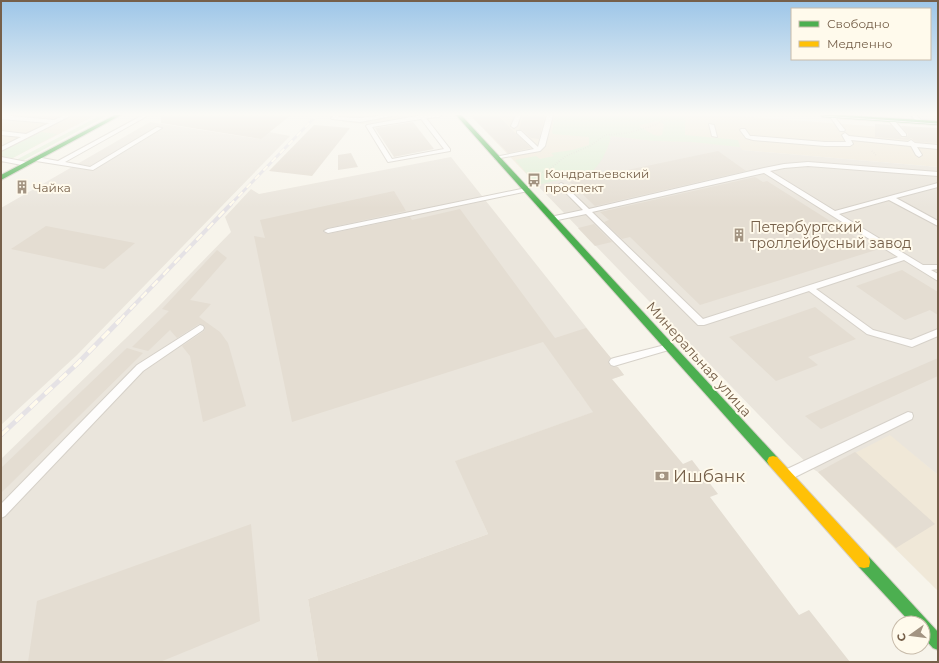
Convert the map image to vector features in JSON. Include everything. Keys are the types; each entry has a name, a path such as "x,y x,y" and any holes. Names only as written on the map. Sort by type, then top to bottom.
{"street":[{"path":"1,178 60,146"},
{"name":"Минеральная улица","path":"486,146 913,615"},
{"path":"931,635 938,643"}],"lane":[{"path":"59,163 90,146"},
{"path":"36,159 91,169 129,146"},
{"path":"381,146 390,161 448,150 445,146"},
{"path":"534,146 538,150"},
{"path":"497,158 538,150 542,146"},
{"path":"913,146 919,155"},
{"path":"1,159 27,164"},
{"path":"553,219 784,166 808,164 938,174"},
{"path":"764,170 938,278"},
{"path":"561,185 701,323 905,257"},
{"path":"834,213 938,185"},
{"path":"328,232 526,190"},
{"path":"890,198 938,224"},
{"path":"921,268 938,267"},
{"path":"810,288 870,332 912,344 938,332"},
{"path":"1,512 140,368 200,328"},
{"path":"614,362 669,347"},
{"path":"786,475 908,416"}],"path":[{"path":"531,177 548,170 566,156 590,146"}],"shaded area":[{"path":"1,146 36,146 1,164"},
{"path":"109,146 280,146 77,355 1,425 1,208"},
{"path":"500,146 938,146 938,167 741,150 740,147 537,185"},
{"path":"608,146 730,146 740,147 742,150 938,167 938,475 890,435 818,472 813,469 787,444 537,185 590,173 595,169"},
{"path":"451,157 624,375 578,391 594,412 456,461 488,534 308,599 318,662 1,662 1,459 156,309 231,232 225,217 251,189 259,194"},
{"path":"890,434 938,475 938,591 818,472"}],"green space":[{"path":"13,146 35,146 11,159 1,157 1,152"},
{"path":"43,146 50,146 22,161 16,160"},
{"path":"586,146 608,146 604,156 590,173 537,185 515,160 536,156 540,159 554,156 551,153 572,150"}],"building":[{"path":"294,146 336,146 312,176 269,171"},
{"path":"387,146 432,146 434,149 394,157"},
{"path":"501,146 529,146 531,148 508,153"},
{"path":"718,151 746,171 595,206 570,182"},
{"path":"351,153 358,167 338,170 338,155"},
{"name":"Петербургский троллейбусный завод","path":"755,177 763,182 767,181 876,250 700,305 630,237 622,239 604,222 609,220 600,212"},
{"path":"394,191 406,211 328,228 323,232 328,234 410,217 412,220 460,209 555,338 586,328 611,358 608,361 610,366 618,367 624,375 612,379 683,464 692,460 718,494 710,497 799,615 809,610 850,662 318,662 308,599 488,534 455,461 593,412 543,342 292,422 254,236 265,238 260,220"},
{"path":"594,224 612,242 595,246 578,228"},
{"path":"46,226 135,243 104,269 11,249"},
{"path":"217,250 227,258 190,300 211,304 199,317 220,332 228,343 246,406 203,422 190,356 182,346 204,331 204,325 199,324 177,338 170,330 148,351 132,347 169,311 162,309"},
{"path":"902,270 938,292 938,315 930,310 905,320 856,286"},
{"path":"815,307 856,339 808,357 818,365 776,381 729,337"},
{"path":"127,348 143,353 1,493 1,468"},
{"path":"938,358 938,376 821,429 805,416"},
{"path":"855,452 935,524 896,548 818,472"},
{"path":"251,524 260,621 160,662 28,662 37,601"}],"railway":[{"path":"230,205 287,146"},
{"path":"119,321 231,204"},
{"path":"1,435 79,362 120,320"}],"traffic: fast":[{"path":"1,178 61,146"},
{"path":"486,146 773,461"},
{"path":"864,562 913,615"},
{"path":"931,635 938,643"}],"traffic: slow":[{"path":"773,461 864,562"}],"place":[{"name":"Кондратьевский проспект","path":"534,180"},
{"name":"Чайка","path":"22,187"},
{"name":"Петербургский троллейбусный завод","path":"739,235"},
{"name":"Ишбанк","path":"662,476"}]}
